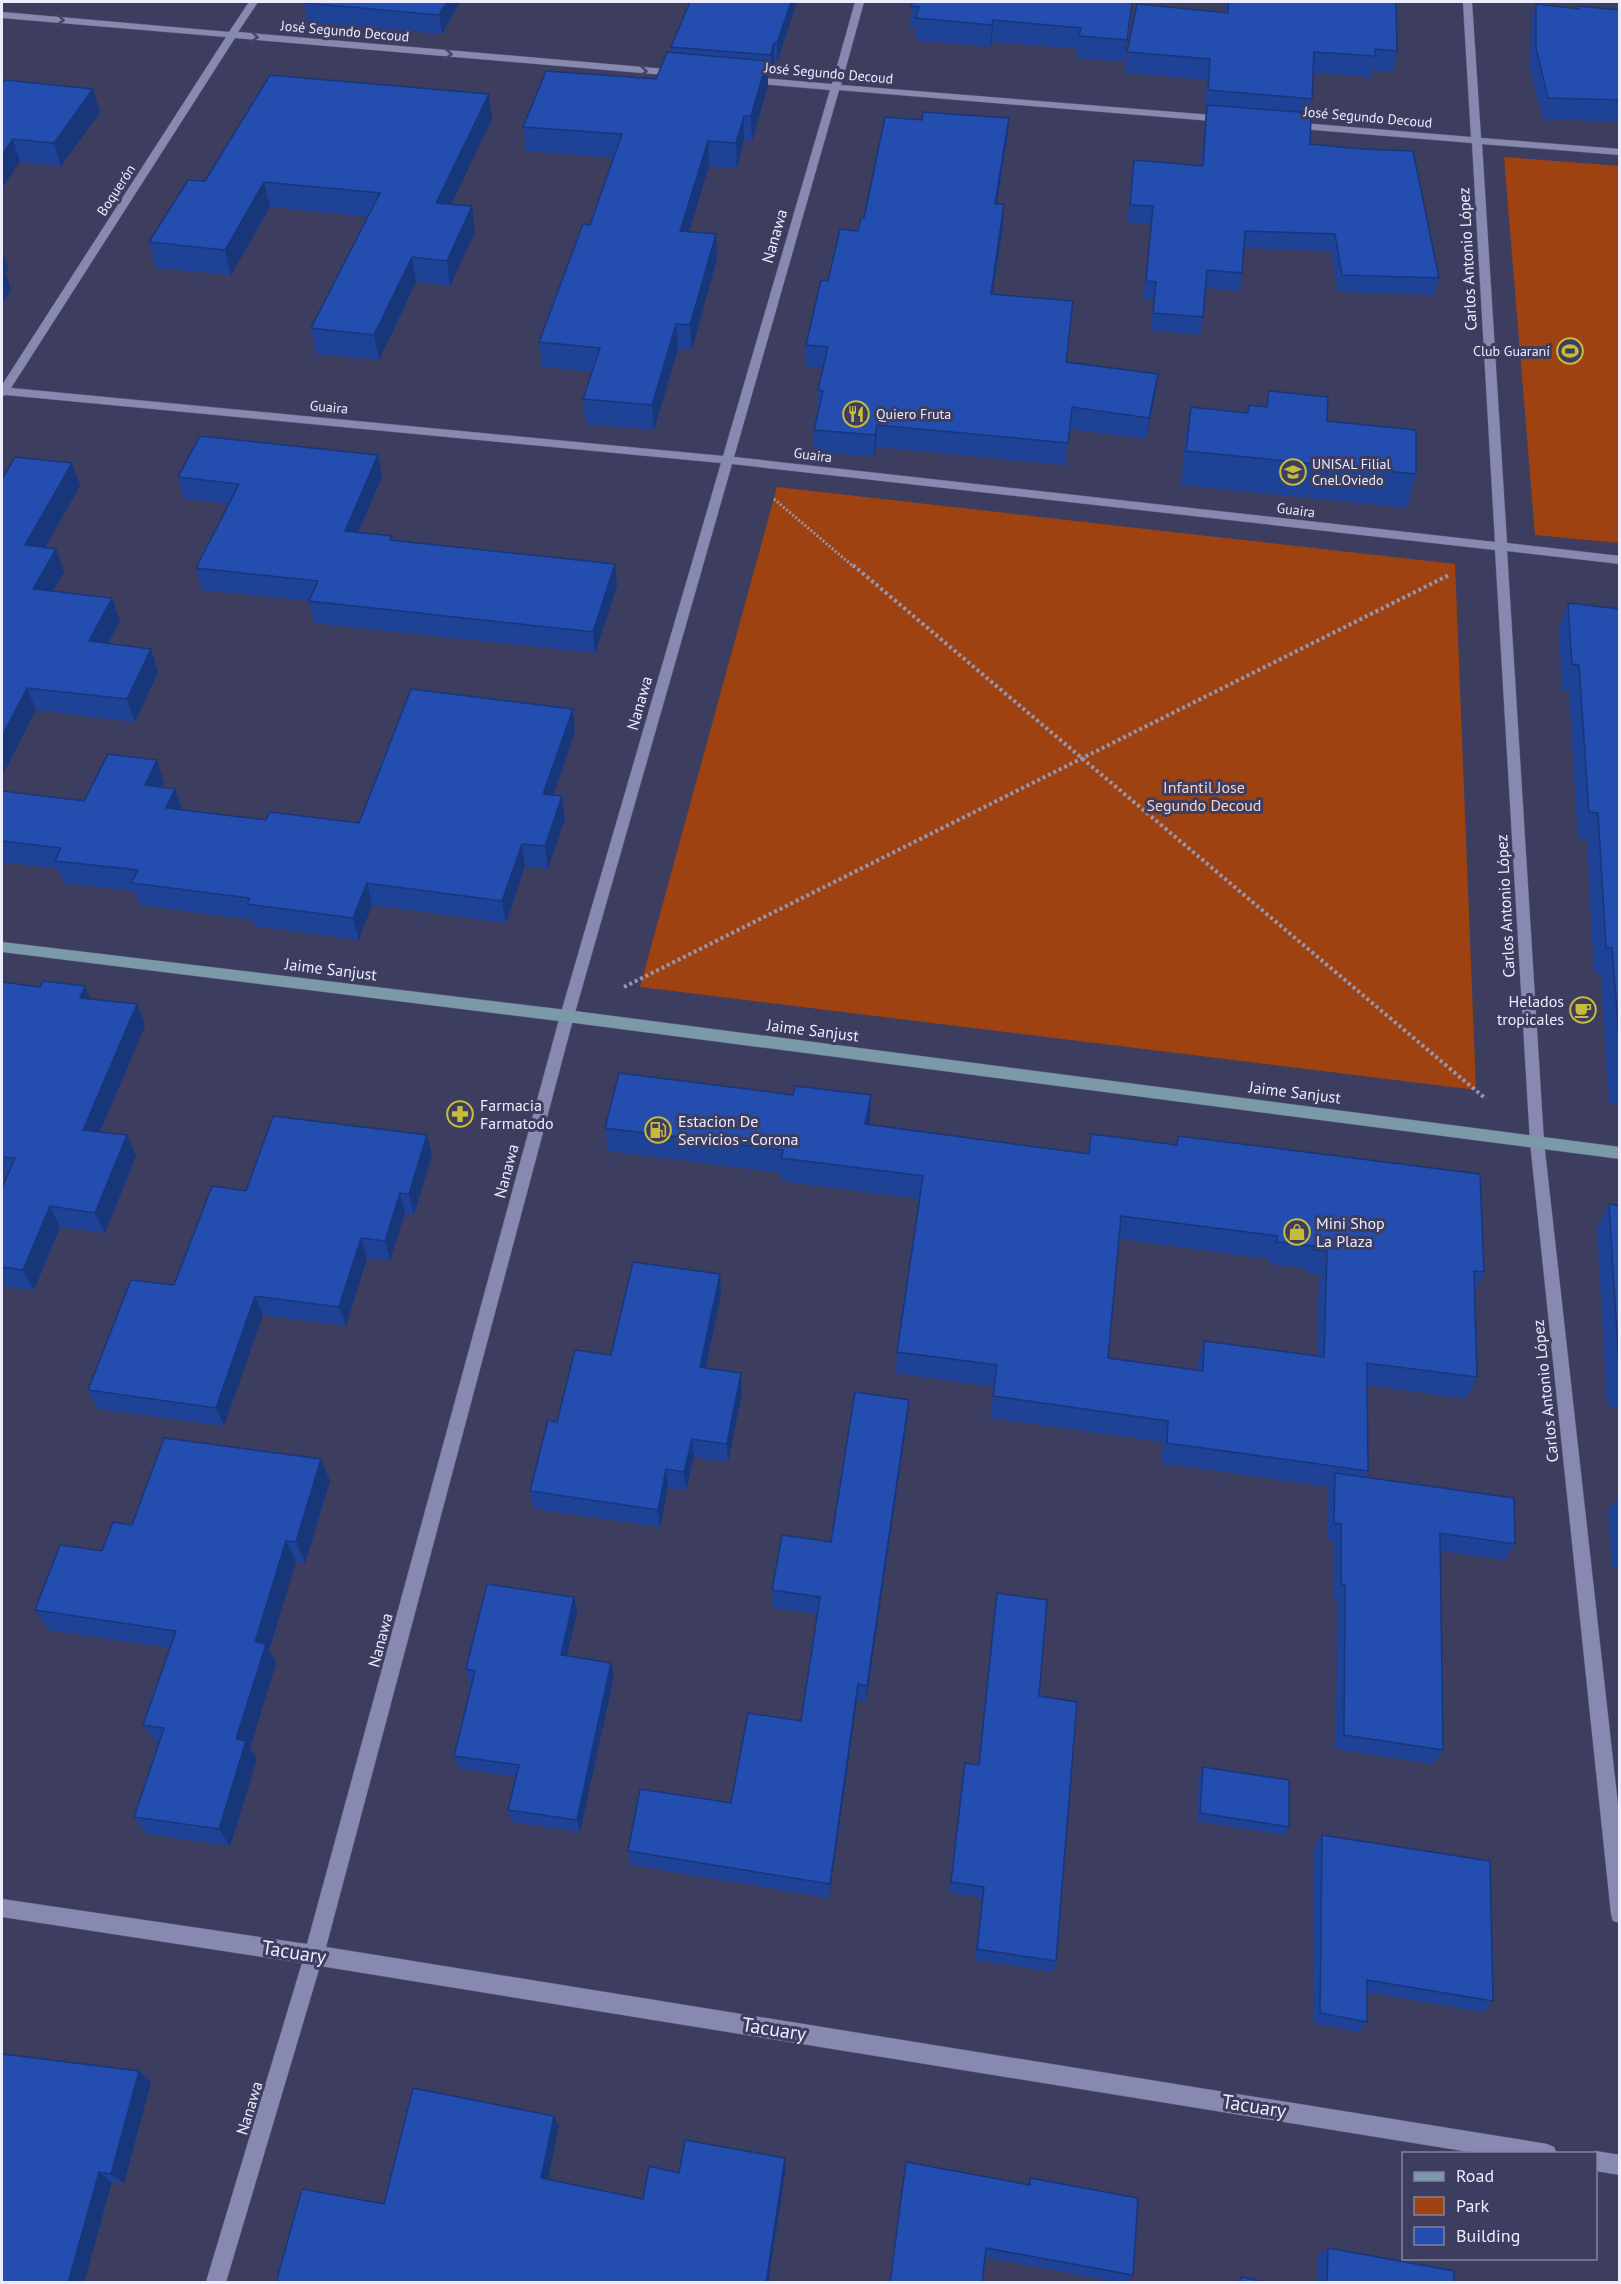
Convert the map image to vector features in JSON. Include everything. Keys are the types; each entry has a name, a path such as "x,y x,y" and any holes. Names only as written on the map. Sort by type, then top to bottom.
{"main road":[{"name":"Jaime Sanjust","path":"2,947 567,1016 1620,1153"}],"street":[{"name":"Boquerón","path":"2,392 253,2"},
{"name":"Nanawa","path":"216,2283 314,1955 567,1016 860,2"},
{"name":"Carlos Antonio López","path":"1468,2 1537,1142 1620,1914"},
{"name":"José Segundo Decoud","path":"2,15 693,75"},
{"name":"José Segundo Decoud","path":"741,79 1240,120"},
{"name":"José Segundo Decoud","path":"1276,123 1620,152"},
{"name":"Guaira","path":"2,392 728,460 1502,549 1620,560"},
{"name":"Tacuary","path":"2,1908 314,1955 1534,2152"},
{"path":"1597,2161 1620,2165"}],"path":[{"path":"728,460 1537,1142"},
{"path":"567,1016 1502,549"}],"green space":[{"name":"Club Guaraní","path":"1504,157 1619,166 1619,543 1535,535"},
{"name":"Infantil Jose Segundo Decoud","path":"777,487 1455,564 1476,1090 640,987"}],"building":[{"path":"305,2 447,2 439,15"},
{"path":"690,2 791,2 771,55 671,47"},
{"path":"912,2 1132,2 1127,40 1079,36 1081,28 993,20 992,25 916,18 919,7 911,6"},
{"path":"1228,2 1396,2 1397,51 1375,49 1375,56 1314,52 1312,99 1208,90 1210,59 1127,52 1137,4 1228,13"},
{"path":"1536,4 1579,9 1579,6 1620,10 1620,100 1548,98 1536,48"},
{"path":"667,52 767,61 751,116 744,116 736,143 708,141 680,231 716,234 690,325 676,324 652,405 583,399 600,348 539,342 583,224 590,225 622,134 523,127 546,71 656,79"},
{"path":"270,75 489,94 436,203 472,206 447,261 412,257 374,335 311,328 380,193 264,182 225,250 149,242 188,180 205,181"},
{"path":"5,80 93,89 54,143 13,139 2,155 2,84"},
{"path":"1207,105 1311,113 1310,144 1413,151 1439,278 1342,275 1335,234 1245,231 1242,273 1207,270 1203,317 1153,313 1156,282 1146,281 1153,206 1130,205 1134,160 1203,166"},
{"path":"923,112 1009,118 995,204 1004,204 991,294 1073,301 1066,362 1158,374 1149,418 1072,407 1068,443 877,425 875,435 814,430 823,391 818,390 828,347 806,345 821,280 828,281 840,229 858,231 861,218 864,218 885,117 922,120"},
{"path":"1269,391 1328,397 1327,421 1416,430 1416,474 1186,451 1191,407 1248,413 1249,405 1267,407"},
{"path":"200,436 378,455 345,531 392,536 390,540 615,564 593,632 309,601 318,581 196,568 239,484 178,477"},
{"path":"15,457 72,463 25,545 56,549 33,589 112,598 89,641 151,649 127,699 27,688 2,736 2,479"},
{"path":"1568,603 1620,609 1620,1051 1612,948 1606,947 1598,813 1589,812 1579,665 1572,664"},
{"path":"411,689 573,709 543,794 562,796 545,846 522,844 502,901 367,883 353,918 247,904 250,898 131,883 138,870 55,861 61,848 2,841 2,791 84,801 108,754 157,760 145,785 175,789 166,808 266,820 270,812 359,823"},
{"path":"43,981 85,986 80,998 137,1004 83,1130 127,1135 95,1213 50,1206 23,1270 2,1267 2,1188 15,1158 2,1157 2,982 40,987"},
{"path":"619,1073 793,1095 795,1086 871,1095 865,1124 1089,1154 1091,1134 1177,1145 1178,1136 1480,1174 1484,1272 1474,1271 1477,1377 1367,1363 1368,1471 1167,1443 1168,1421 993,1396 997,1365 897,1352 923,1176 781,1158 783,1150 605,1128","holes":["1121,1216 1277,1236 1277,1242 1314,1246 1314,1250 1327,1251 1324,1357 1204,1341 1203,1371 1108,1358"]},
{"path":"273,1116 427,1135 409,1194 400,1193 385,1241 361,1238 339,1307 255,1296 216,1408 88,1390 131,1280 174,1285 212,1186 246,1191"},
{"path":"1609,1204 1620,1206 1620,1382"},
{"path":"633,1262 720,1274 700,1367 741,1373 727,1444 692,1439 684,1472 666,1469 658,1510 530,1491 548,1420 557,1422 575,1350 611,1355"},
{"path":"855,1392 909,1400 867,1686 858,1684 830,1884 628,1851 640,1789 731,1803 748,1713 801,1721 820,1597 772,1590 782,1535 831,1542"},
{"path":"164,1438 321,1459 296,1542 286,1541 255,1642 266,1644 236,1739 246,1741 219,1829 134,1817 164,1728 143,1725 176,1631 35,1610 60,1545 102,1551 113,1522 132,1525"},
{"path":"1335,1473 1514,1498 1515,1544 1440,1533 1443,1750 1344,1735 1345,1585 1341,1584 1341,1524 1334,1523"},
{"path":"487,1584 574,1597 561,1655 611,1663 577,1820 508,1810 519,1765 454,1756 475,1671 466,1669"},
{"path":"997,1593 1047,1600 1039,1696 1077,1702 1056,1961 977,1949 984,1887 951,1882 965,1763 979,1765"},
{"path":"1203,1767 1289,1780 1289,1827 1200,1813"},
{"path":"1322,1835 1490,1861 1493,2001 1367,1980 1367,2022 1320,2013"},
{"path":"2,2054 139,2071 111,2174 99,2172 68,2283 2,2283"},
{"path":"413,2088 554,2116 541,2178 643,2199 649,2166 679,2173 685,2140 785,2158 766,2283 276,2283 302,2189 384,2204"},
{"path":"906,2162 1030,2185 1030,2178 1138,2198 1133,2275 986,2248 982,2283 890,2283"},
{"path":"1328,2248 1454,2271 1454,2283 1327,2283"},
{"path":"1241,2277 1269,2283 1240,2283"}],"place":[{"name":"Club Guaraní","path":"1570,351"},
{"name":"Quiero Fruta","path":"856,414"},
{"name":"UNISAL Filial Cnel.Oviedo","path":"1293,472"},
{"name":"Helados tropicales","path":"1583,1010"},
{"name":"Farmacia Farmatodo","path":"460,1114"},
{"name":"Estacion De Servicios - Corona","path":"658,1130"},
{"name":"Mini Shop La Plaza","path":"1297,1232"}]}
